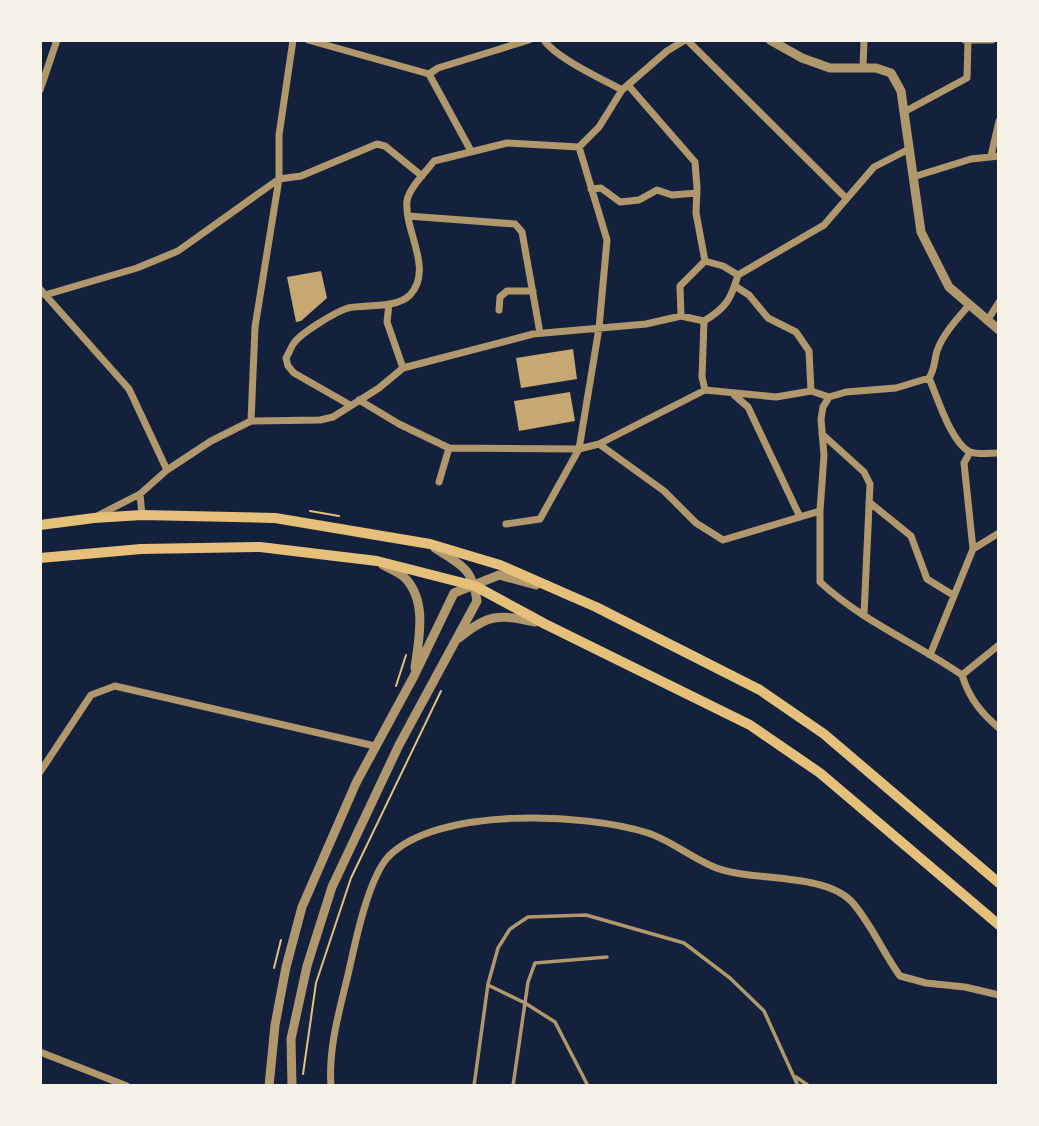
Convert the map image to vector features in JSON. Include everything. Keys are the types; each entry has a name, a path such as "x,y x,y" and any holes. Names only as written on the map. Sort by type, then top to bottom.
{"main road":[{"path":"40,525 142,515 275,518 430,544 500,565 596,607 760,690 824,734 999,883"},
{"path":"40,558 141,549 260,547 377,561 475,586 545,624 750,725 821,773 999,925"}],"street":[{"path":"40,90 57,40"},
{"path":"251,421 255,327 279,179 279,135 293,40"},
{"path":"308,40 429,74 471,151"},
{"path":"429,74 438,68 529,40"},
{"path":"544,40 571,62 625,87 695,162 696,213 705,261"},
{"path":"350,405 294,373 286,358 295,342 335,313 349,308 389,304 409,297 419,282 419,267 407,199 434,161 507,143 579,147 599,127 625,87 667,51 686,40 846,198"},
{"path":"770,40 802,58 830,68 876,68 891,73 901,91 921,232 949,287 999,330"},
{"path":"863,67 864,40"},
{"path":"904,112 967,78 966,40 992,40"},
{"path":"913,177 971,159 995,156 999,121"},
{"path":"167,470 129,389 43,292 136,268 178,251 279,179 301,176 377,144 385,146 422,176"},
{"path":"506,523 540,519 579,449 599,328 607,240 579,147"},
{"path":"94,518 140,494 167,470 211,441 251,421 333,417 379,388 402,368 540,333 646,324 681,316 704,321 721,311 732,295 738,275 824,225 874,167 909,149"},
{"path":"591,189 601,188 620,202 639,200 657,190 672,195 697,193"},
{"path":"408,216 515,225 522,232 540,333"},
{"path":"705,261 723,266 738,275"},
{"path":"681,316 680,286 705,261"},
{"path":"735,286 749,295 768,318 796,332 809,351 811,391"},
{"path":"499,310 500,297 507,291 533,291"},
{"path":"987,321 999,302"},
{"path":"389,304 387,322 402,368"},
{"path":"359,400 399,424 449,448 579,449 599,444 705,390 776,397 811,391 830,397 846,392 896,388 929,378 943,337 969,305"},
{"path":"704,321 702,377 705,390"},
{"path":"929,378 947,420 960,442 970,452 999,453"},
{"path":"733,394 748,407 800,517"},
{"path":"830,397 823,407 820,582 835,596 911,646 962,675 966,688 981,712 999,728"},
{"path":"822,434 864,472 870,484 864,615"},
{"path":"599,444 664,491 696,523 723,540 820,511"},
{"path":"439,482 449,448"},
{"path":"930,655 973,549 964,463 970,452"},
{"path":"140,494 142,515"},
{"path":"869,502 911,536 928,579 953,595"},
{"path":"973,549 999,534"},
{"path":"292,1086 291,1039 307,966 332,887 399,745 477,601 475,586 468,570 430,544"},
{"path":"377,561 402,576 418,602 419,637 414,676"},
{"path":"269,1086 275,1025 286,967 302,907 356,783 414,676 454,593 499,575 560,591"},
{"path":"454,641 478,622 505,615 545,624"},
{"path":"962,675 999,645"},
{"path":"40,772 91,695 115,686 375,746"},
{"path":"331,1086 329,1060 356,938 374,883 388,858 412,841 443,827 495,819 569,819 625,827 651,834 718,869 807,882 832,890 850,900 900,976 926,984 999,995"},
{"path":"40,1052 127,1086"}],"lane":[{"path":"474,1086 488,984 499,947 510,929 528,917 586,915 684,943 730,978 764,1011 796,1076 798,1086"},
{"path":"513,1086 528,982 535,963 607,957"},
{"path":"488,984 555,1022 588,1086"},
{"path":"796,1076 809,1086"}],"path":[{"path":"303,1073 316,983 351,878 446,681"}],"building":[{"path":"321,271 327,298 301,321 296,322 287,277"},
{"path":"573,349 577,379 521,388 516,358"},
{"path":"570,392 575,421 519,431 514,401"}]}
